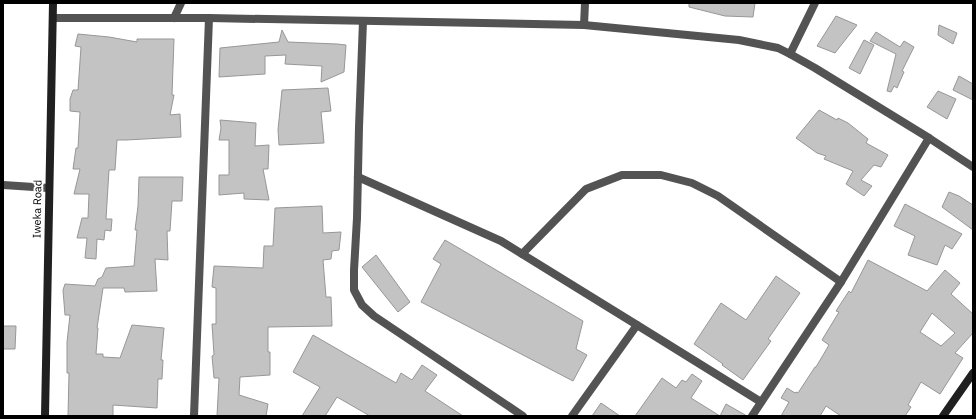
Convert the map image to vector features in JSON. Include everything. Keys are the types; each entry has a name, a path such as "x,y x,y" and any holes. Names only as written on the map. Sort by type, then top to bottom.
{"main road":[{"name":"Iweka Road","path":"45,416 53,3"},
{"path":"943,416 973,373"}],"street":[{"path":"174,18 181,3"},
{"path":"584,25 585,3"},
{"path":"790,54 815,3"},
{"path":"53,18 209,18 584,25 739,40 778,48 790,54 929,138 973,167"},
{"path":"194,416 209,18"},
{"path":"363,21 354,290 362,305 374,316 523,416"},
{"path":"752,416 841,282 929,138"},
{"path":"522,254 586,189 622,175 661,175 692,183 718,196 841,282"},
{"path":"358,177 501,241 761,402"},
{"path":"3,185 49,188"},
{"path":"572,416 637,325"}],"building":[{"path":"689,3 755,3 753,17 725,16 689,7"},
{"path":"836,16 857,25 835,53 817,46"},
{"path":"939,25 957,33 953,44 938,35"},
{"path":"282,30 288,42 346,45 344,72 321,82 322,66 285,64 286,55 265,56 265,74 219,77 220,48 279,42"},
{"path":"876,32 900,47 904,41 914,47 902,71 904,72 897,88 894,86 891,92 887,91 896,54 870,41"},
{"path":"78,34 137,42 137,39 174,39 172,95 174,95 170,115 180,114 181,137 117,140 115,170 109,170 106,219 112,219 111,231 105,230 104,240 97,239 96,259 85,258 87,238 77,238 82,218 88,218 89,194 74,194 80,169 73,169 76,148 78,148 80,112 70,111 70,99 73,90 78,90 81,47 75,46"},
{"path":"864,40 874,45 860,74 849,68"},
{"path":"959,76 973,84 973,100 953,90"},
{"path":"328,88 331,111 321,112 324,143 279,145 278,130 282,90"},
{"path":"938,91 956,99 947,119 927,107"},
{"path":"819,110 837,120 838,118 848,123 868,139 866,143 888,155 881,167 874,165 861,180 872,186 864,196 846,184 853,171 824,159 826,156 817,153 796,138"},
{"path":"220,120 256,123 255,146 269,145 268,169 263,169 269,200 244,199 244,193 219,195 219,175 229,175 229,140 219,140 221,128"},
{"path":"139,177 183,177 182,201 172,201 170,231 167,231 168,260 155,259 157,291 125,292 124,288 103,288 97,328 96,354 103,354 103,357 120,358 132,325 164,328 161,360 163,360 162,379 158,379 157,408 113,405 113,416 68,416 69,373 67,373 67,342 70,315 65,315 63,290 65,284 95,286 98,279 102,277 106,268 134,266"},
{"path":"949,192 959,196 973,205 973,230 942,207"},
{"path":"905,204 962,234 952,249 945,245 937,265 908,255 915,236 894,226"},
{"path":"322,206 323,233 341,232 339,250 332,251 331,259 323,260 326,297 331,297 332,326 268,327 270,375 240,377 239,395 268,404 266,416 217,416 219,378 214,378 212,356 214,355 212,324 216,324 216,288 212,287 214,266 263,268 264,246 273,246 275,208"},
{"path":"445,240 583,321 576,349 587,355 573,381 421,302 441,264 433,259"},
{"path":"376,255 410,302 398,312 362,267"},
{"path":"868,260 927,291 945,270 960,283 951,294 973,314 973,333 955,353 963,358 940,394 921,382 908,405 911,407 905,416 841,416 826,406 820,416 781,416 789,402 781,398 787,388 795,393 798,393 816,367 829,345 822,340 839,312 836,311 849,291 851,293","holes":["932,313 955,333 941,346 920,332"]},
{"path":"776,276 800,293 768,339 771,341 743,380 694,344 721,303 746,320"},
{"path":"3,326 16,326 15,349 3,349"},
{"path":"313,335 396,383 401,373 412,380 422,365 437,375 425,391 463,416 370,416 337,397 325,416 302,416 320,387 293,372"},
{"path":"692,374 702,381 691,398 720,416 635,416 662,378 676,388 682,380 686,382"},
{"path":"601,403 620,416 592,416"},
{"path":"726,404 747,416 720,416"}]}
